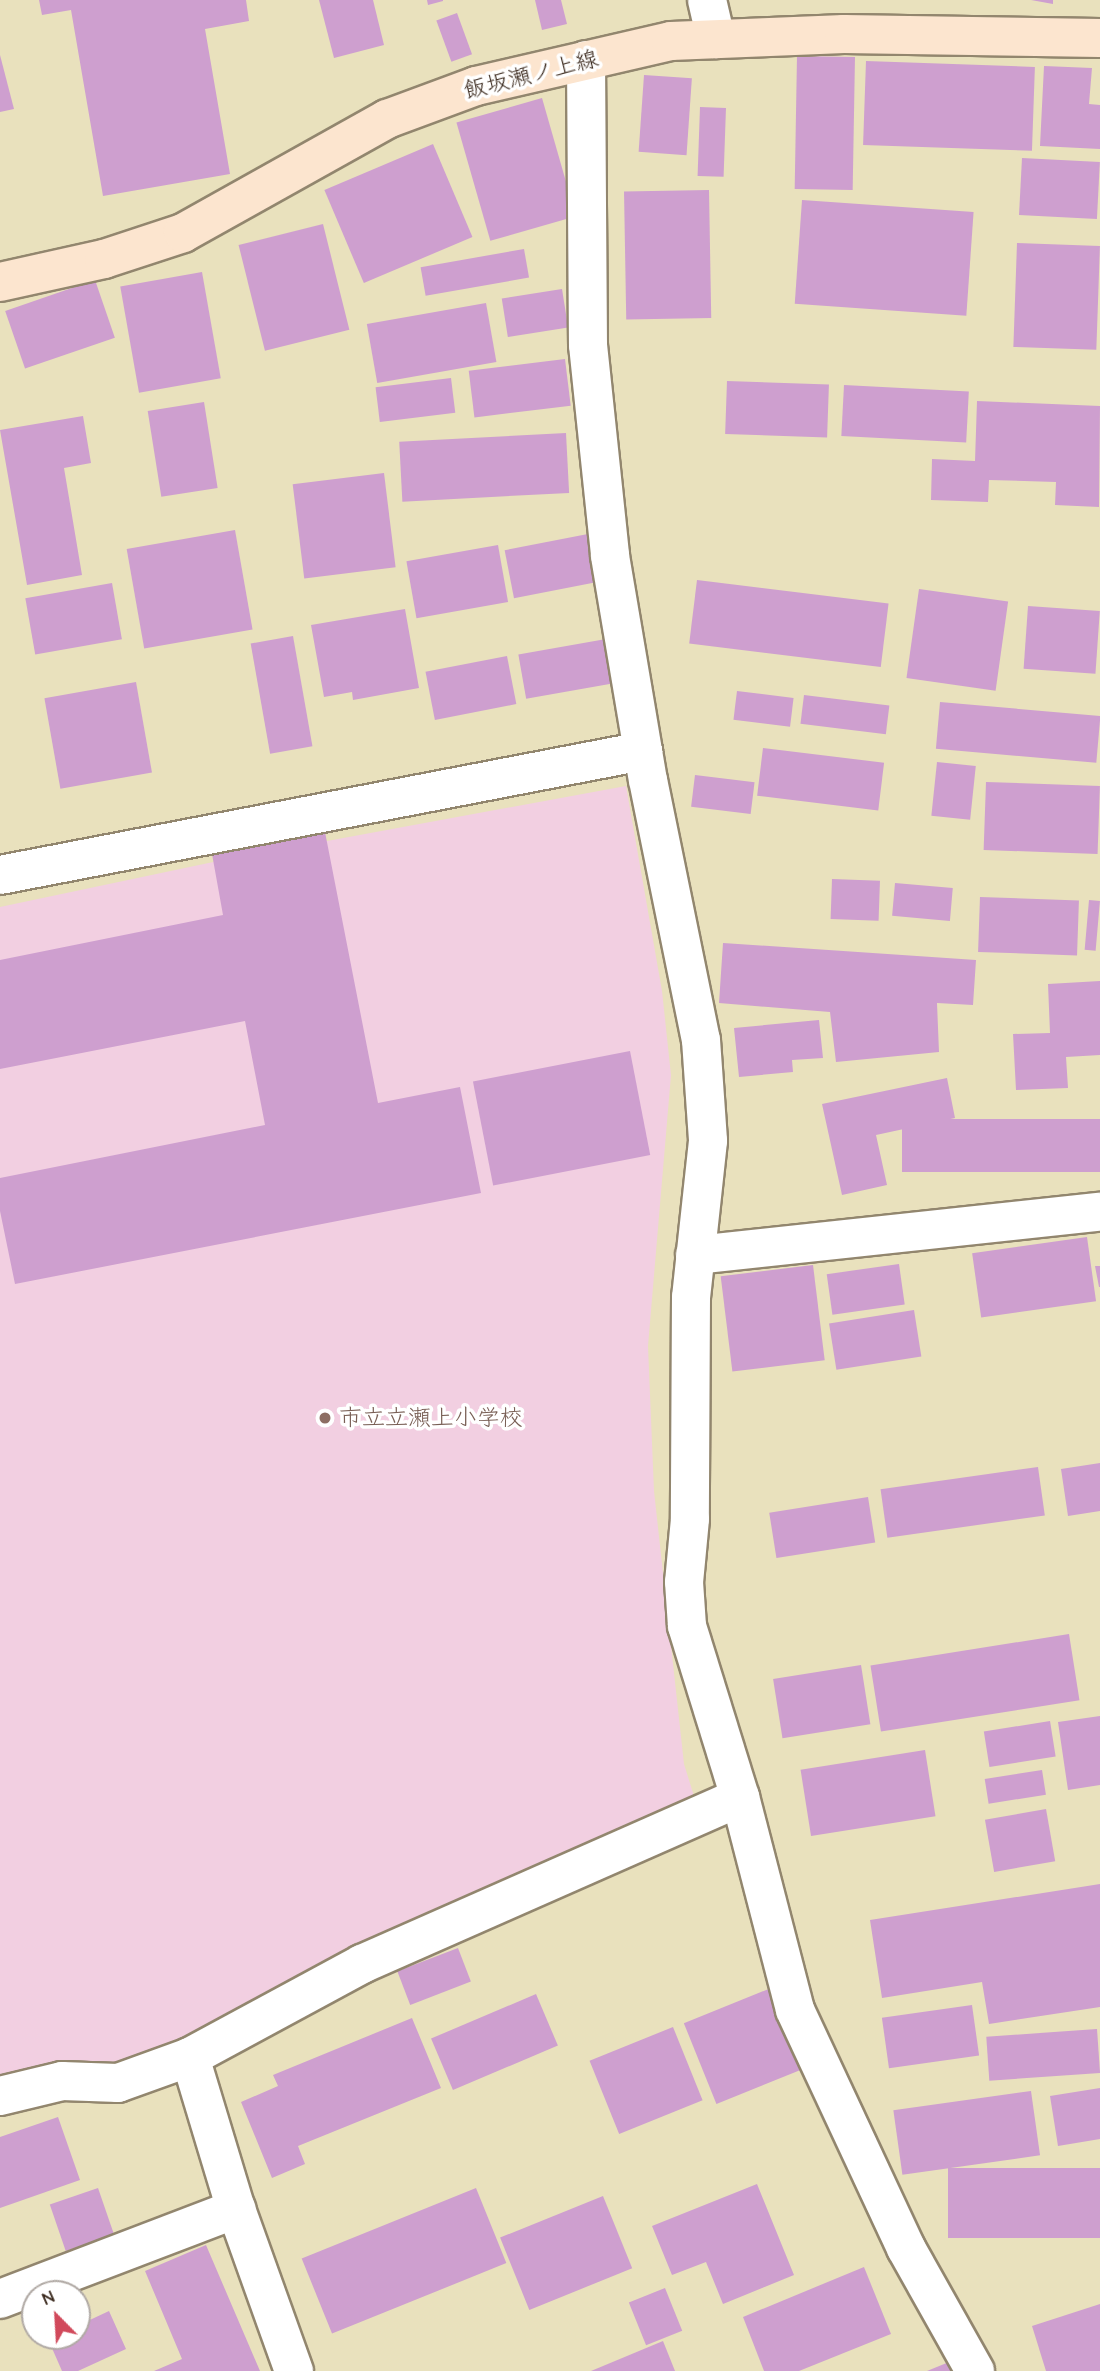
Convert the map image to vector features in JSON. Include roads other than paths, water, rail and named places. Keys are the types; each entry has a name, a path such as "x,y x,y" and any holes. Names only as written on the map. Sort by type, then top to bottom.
{"main road":[{"name":"飯坂瀬ノ上線","path":"0,282 104,259 183,233 387,119 476,86 671,41 844,34 1100,38"}],"street":[{"path":"707,0 716,39"},
{"path":"586,60 588,345 610,556 643,751 701,1040 708,1141 695,1255 684,1582 687,1626 740,1797 795,2010 906,2248 975,2371"},
{"path":"0,875 643,751"},
{"path":"695,1255 1100,1212"},
{"path":"0,2096 62,2081 118,2083 190,2057 362,1964 740,1797"},
{"path":"190,2057 236,2209 294,2371"},
{"path":"0,2300 236,2209"}],"place":[{"name":"市立立瀬上小学校","path":"325,1418"}]}
